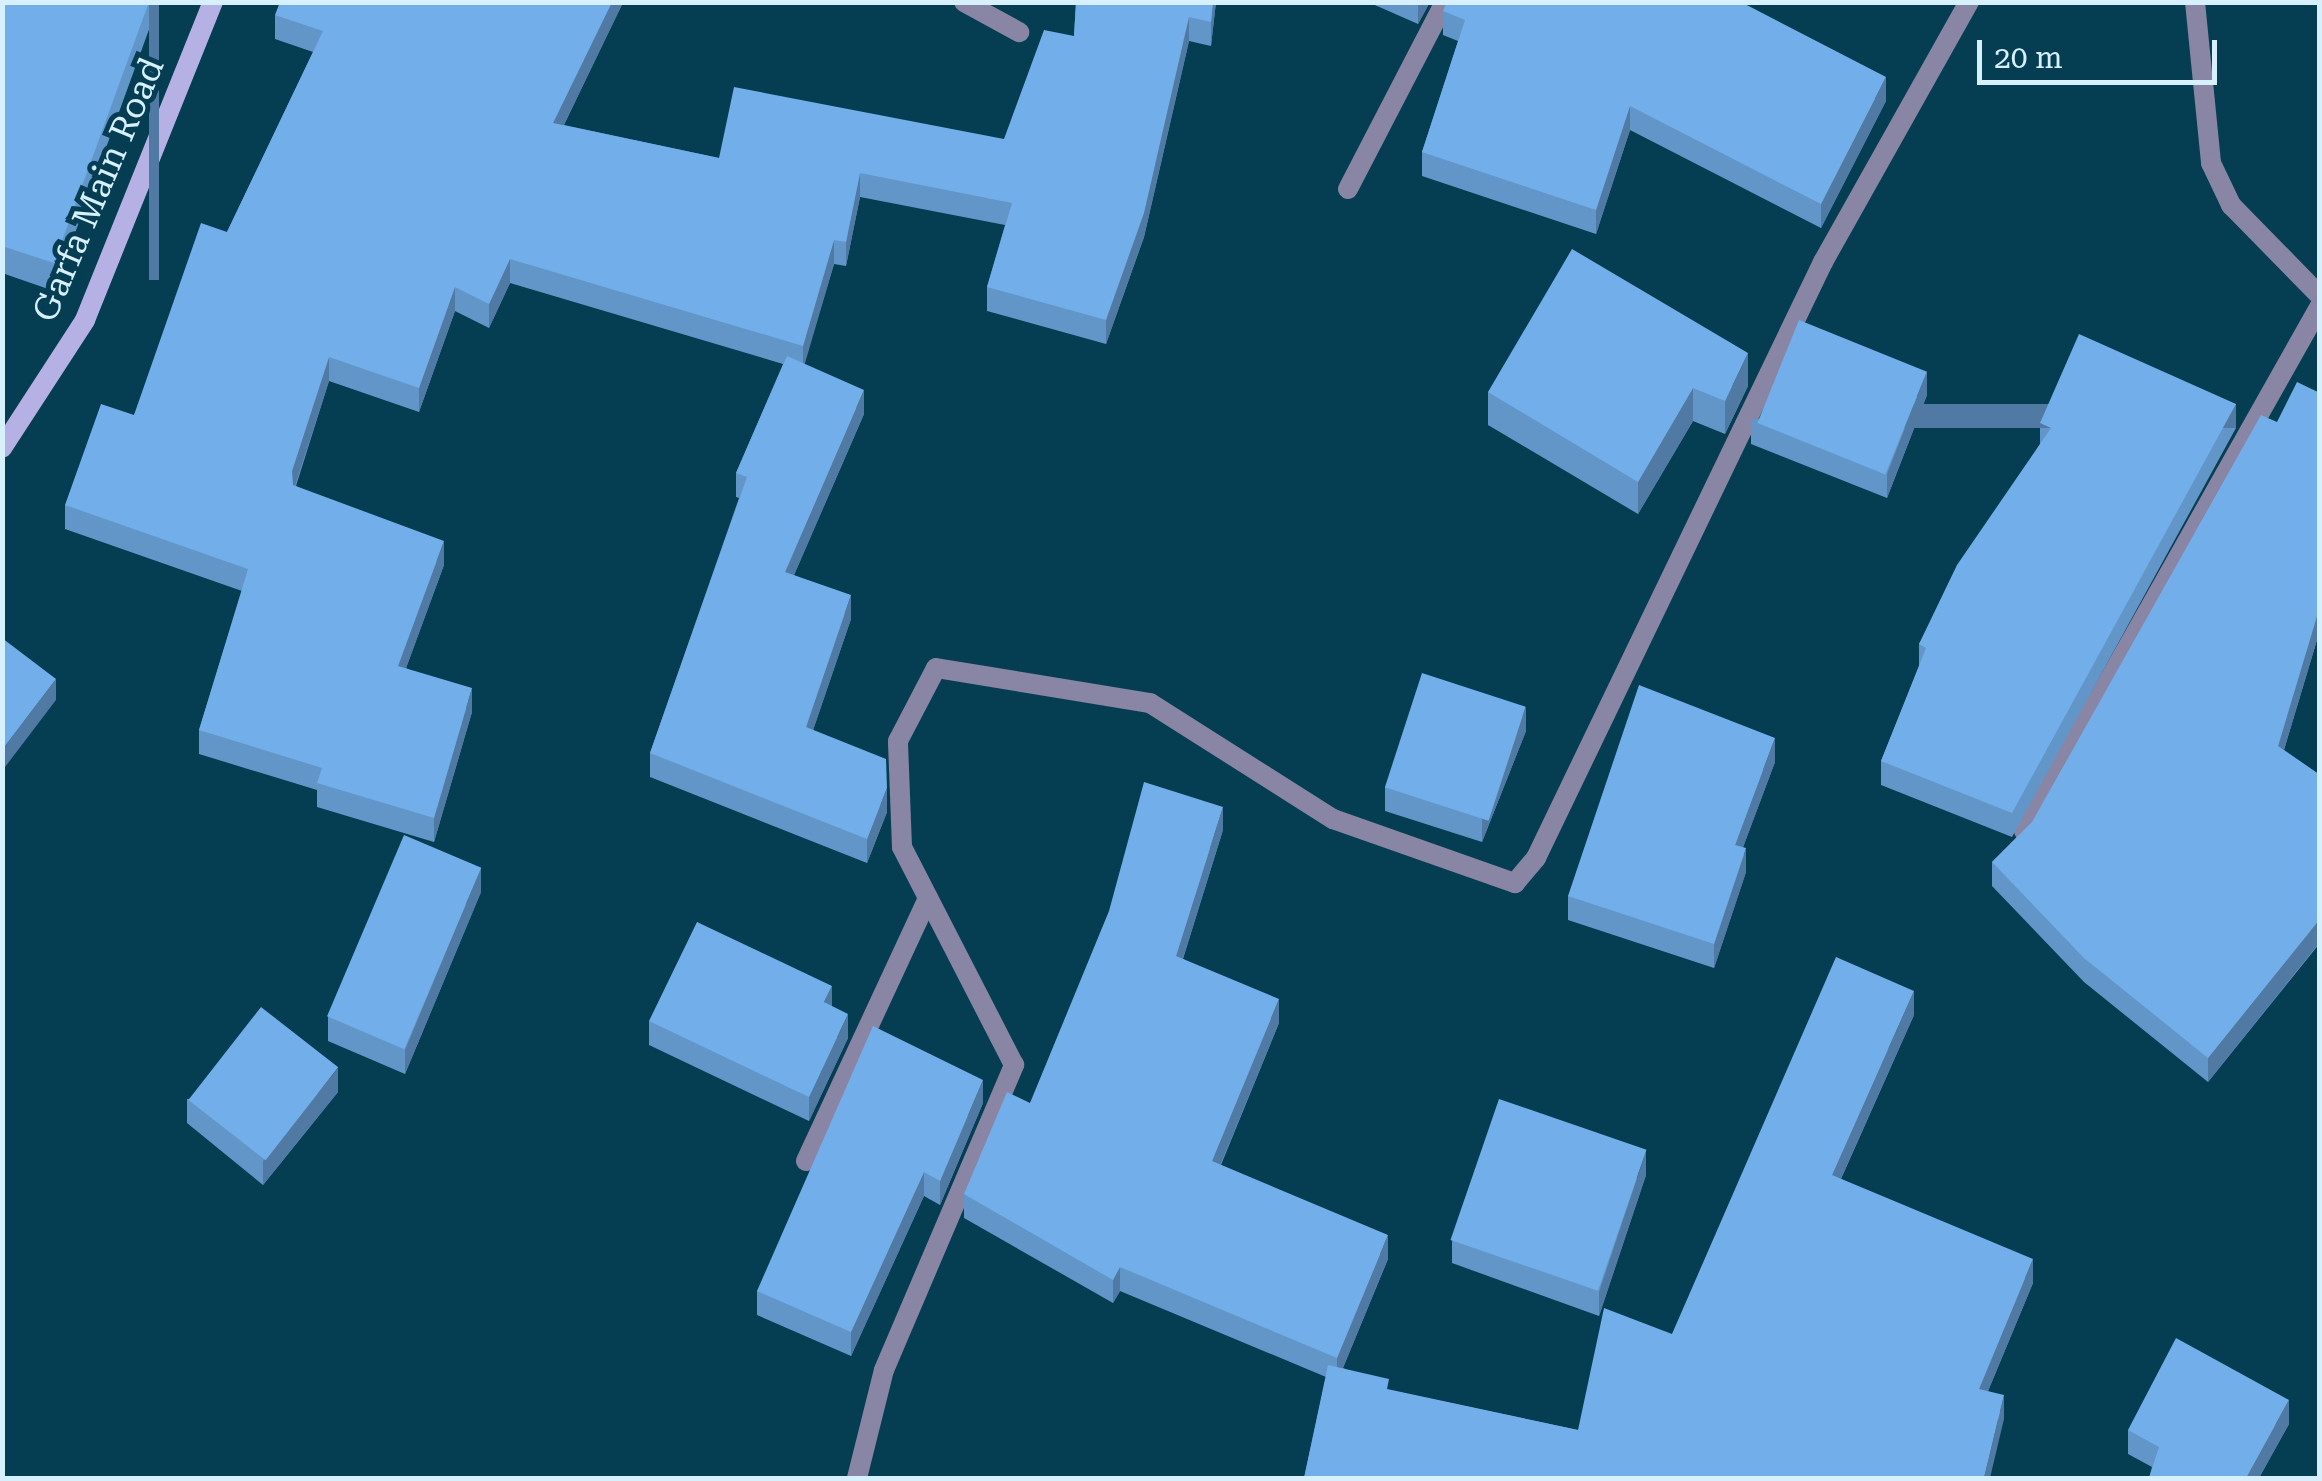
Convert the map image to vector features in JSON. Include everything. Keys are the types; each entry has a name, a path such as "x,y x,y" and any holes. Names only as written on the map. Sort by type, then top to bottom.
{"main road":[{"name":"Garfa Main Road","path":"2,448 85,320 213,2"}],"street":[{"path":"964,2 1019,32"},
{"path":"1348,189 1445,2"},
{"path":"856,1478 884,1370 1014,1065 902,847 898,741 936,668 1150,703 1332,819 1515,882 1536,858 1822,262 1968,2"},
{"path":"2195,2 2211,163 2231,205 2320,296"},
{"path":"2024,831 2320,306"},
{"path":"806,1162 928,898"}],"building":[{"path":"2,2 149,2 54,263 2,246"},
{"path":"280,2 612,2 553,123 719,158 734,87 1004,139 1044,30 1074,36 1076,2 1213,2 1211,22 1189,17 1144,213 1106,320 987,287 1012,203 860,173 846,242 834,240 803,346 510,259 489,304 455,287 419,388 329,357 292,471 293,485 444,541 398,666 472,688 434,818 317,783 322,768 199,730 248,569 65,505 101,404 134,415 201,223 227,232 323,31 275,15"},
{"path":"1447,2 1741,2 1886,77 1821,204 1630,106 1596,210 1422,152 1465,20 1443,11"},
{"path":"1572,249 1748,353 1725,401 1693,388 1638,482 1488,392"},
{"path":"1799,320 1927,372 1885,475 1757,423"},
{"path":"2079,334 2236,404 2012,813 1881,761 1926,648 1919,644 1957,565 2051,428 2040,423"},
{"path":"787,356 864,390 785,572 851,595 806,727 886,759 887,788 867,839 650,753 747,477 736,473"},
{"path":"2297,382 2320,393 2320,606 2278,746 2320,775 2320,919 2208,1058 2084,958 1992,862 2032,822 2261,415 2277,422"},
{"path":"2,638 56,679 2,750"},
{"path":"1422,673 1526,707 1489,821 1385,787"},
{"path":"1639,685 1775,738 1735,845 1746,848 1714,944 1568,896"},
{"path":"1144,782 1223,807 1176,956 1279,999 1212,1161 1388,1235 1337,1358 1120,1267 1113,1280 964,1194 1007,1092 1030,1103 1109,911"},
{"path":"404,835 481,868 404,1049 327,1016"},
{"path":"697,922 832,986 824,1002 848,1014 809,1097 649,1021"},
{"path":"1836,957 1914,991 1832,1175 2033,1259 1979,1389 2004,1395 1984,1478 1304,1478 1328,1365 1389,1379 1387,1389 1578,1430 1604,1308 1672,1334"},
{"path":"261,1007 338,1067 266,1160 188,1100"},
{"path":"873,1026 983,1080 940,1181 924,1172 851,1332 757,1291"},
{"path":"1499,1099 1647,1150 1598,1291 1450,1240"},
{"path":"2176,1338 2289,1400 2246,1478 2149,1478 2159,1447 2128,1430"}]}
